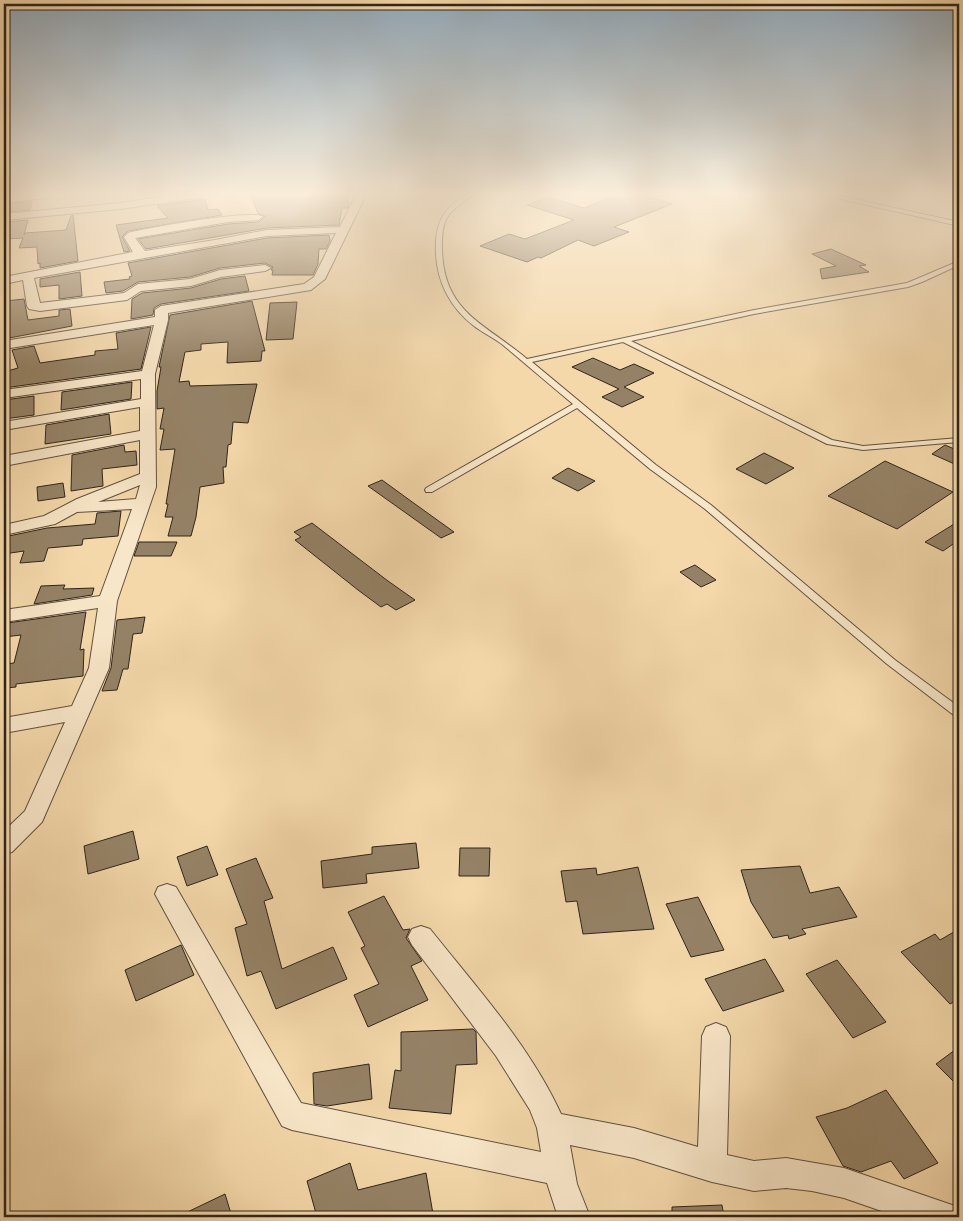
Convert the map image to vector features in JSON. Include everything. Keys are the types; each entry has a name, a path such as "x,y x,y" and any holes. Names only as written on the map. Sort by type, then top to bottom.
{"street":[{"path":"139,252 143,255"},
{"path":"4,280 157,252"},
{"path":"4,845 34,816 99,668 108,601 148,487 146,455 148,374 162,320 161,310 307,287 319,279 333,252"},
{"path":"28,275 33,306 40,307 128,296 138,288 191,282 220,274 265,268"},
{"path":"4,345 162,320"},
{"path":"4,394 148,374"},
{"path":"4,426 147,402"},
{"path":"4,461 148,434"},
{"path":"4,530 39,524 68,509 148,476"},
{"path":"68,509 143,504"},
{"path":"4,616 108,601"},
{"path":"4,725 80,712"},
{"path":"167,894 292,1116 560,1171"},
{"path":"421,937 506,1047 540,1100 552,1127 562,1184 574,1217"},
{"path":"712,1166 716,1036"},
{"path":"552,1127 634,1143 754,1176 786,1173 812,1176 870,1191 944,1217"}],"lane":[{"path":"439,252 438,267 442,283 447,293 468,318 527,361 653,467 708,507 890,662 959,713"},
{"path":"527,361 754,312 908,285 920,282 959,263"},
{"path":"624,340 830,442 863,448 959,440"},
{"path":"429,490 578,404"}],"building":[{"path":"37,252 77,252 78,261 40,268 40,263 38,264"},
{"path":"189,252 319,252 318,264 313,275 272,275 273,270 271,270 273,267 265,263 220,268 190,277 138,282 123,291 106,293 104,282 130,279 129,277 132,276 128,263"},
{"path":"498,252 553,252 527,262"},
{"path":"838,252 866,265 859,266 869,272 822,279 820,269 836,266 812,254"},
{"path":"80,272 82,296 59,299 59,285 40,287 40,279"},
{"path":"245,276 249,291 161,304 154,308 153,315 131,319 132,299 142,293 191,288 221,279"},
{"path":"24,299 28,320 59,316 59,310 70,309 72,326 4,339 4,326 8,325 5,301"},
{"path":"252,301 265,351 262,351 261,361 227,363 228,342 201,344 201,350 185,352 179,382 189,381 190,386 257,384 248,423 233,422 226,467 223,467 224,483 200,487 191,536 168,536 173,517 165,517 168,504 166,504 175,449 160,450 164,429 160,429 164,408 157,409 157,391 161,367 159,367 170,315"},
{"path":"297,302 293,339 266,340 270,303"},
{"path":"151,327 141,369 4,388 4,372 18,368 12,350 34,346 40,363 95,355 95,351 118,349 116,333"},
{"path":"593,358 620,370 634,364 654,373 624,387 644,397 622,407 602,397 619,389 572,367"},
{"path":"132,382 131,399 61,410 62,392"},
{"path":"34,396 34,415 4,419 4,400"},
{"path":"109,414 111,434 45,444 46,425"},
{"path":"124,445 125,452 136,451 137,465 102,469 103,486 71,491 72,455"},
{"path":"945,445 959,451 959,466 932,454"},
{"path":"764,453 794,468 766,484 736,469"},
{"path":"885,461 953,492 897,529 828,496"},
{"path":"568,468 595,481 578,491 552,478"},
{"path":"382,480 454,532 441,538 368,486"},
{"path":"63,483 65,497 38,501 37,487"},
{"path":"121,511 118,536 83,539 82,545 48,548 44,561 20,563 24,551 4,554 4,537 47,528 95,524 97,513"},
{"path":"959,521 959,540 943,551 925,542"},
{"path":"312,523 415,600 396,610 387,604 381,607 358,590 295,540 301,537 294,532"},
{"path":"139,542 177,542 171,556 134,556"},
{"path":"695,565 716,580 701,587 680,572"},
{"path":"65,585 63,589 94,588 92,595 34,604 41,586"},
{"path":"86,612 80,650 84,649 83,676 16,684 16,687 4,688 5,664 14,663 21,635 4,637 7,623"},
{"path":"145,617 142,633 133,634 128,669 123,669 117,690 102,691 111,668 117,620"},
{"path":"133,831 139,859 88,874 84,846"},
{"path":"416,843 419,868 366,874 367,883 323,888 321,861 372,854 372,847"},
{"path":"207,846 218,875 187,886 177,857"},
{"path":"460,848 490,848 489,876 459,876"},
{"path":"256,858 273,898 264,901 282,969 333,947 347,979 276,1009 261,971 247,976 235,928 247,924 226,869"},
{"path":"800,866 810,893 839,887 857,917 802,929 806,934 789,939 788,935 773,938 751,902 741,870"},
{"path":"638,867 654,929 583,934 577,901 566,902 561,871 596,868 597,875"},
{"path":"384,896 403,930 410,929 406,938 422,961 411,966 428,1000 368,1027 354,995 379,984 361,948 365,946 348,912"},
{"path":"698,897 724,950 691,957 666,904"},
{"path":"959,929 959,999 950,1004 901,952 935,934 940,940"},
{"path":"181,945 194,975 136,1001 125,970"},
{"path":"765,959 784,991 723,1011 705,979"},
{"path":"837,960 886,1022 853,1038 806,974"},
{"path":"473,1029 476,1032 477,1064 456,1065 451,1114 389,1108 395,1070 401,1071 401,1032"},
{"path":"959,1047 959,1087 936,1064"},
{"path":"369,1064 372,1099 327,1106 314,1104 313,1073"},
{"path":"886,1090 938,1163 904,1179 891,1161 861,1172 843,1166 816,1117 847,1108"},
{"path":"350,1163 358,1190 426,1173 433,1214 421,1217 317,1217 307,1181"},
{"path":"225,1194 232,1217 177,1217"},
{"path":"722,1205 724,1217 672,1217 672,1207"}]}
